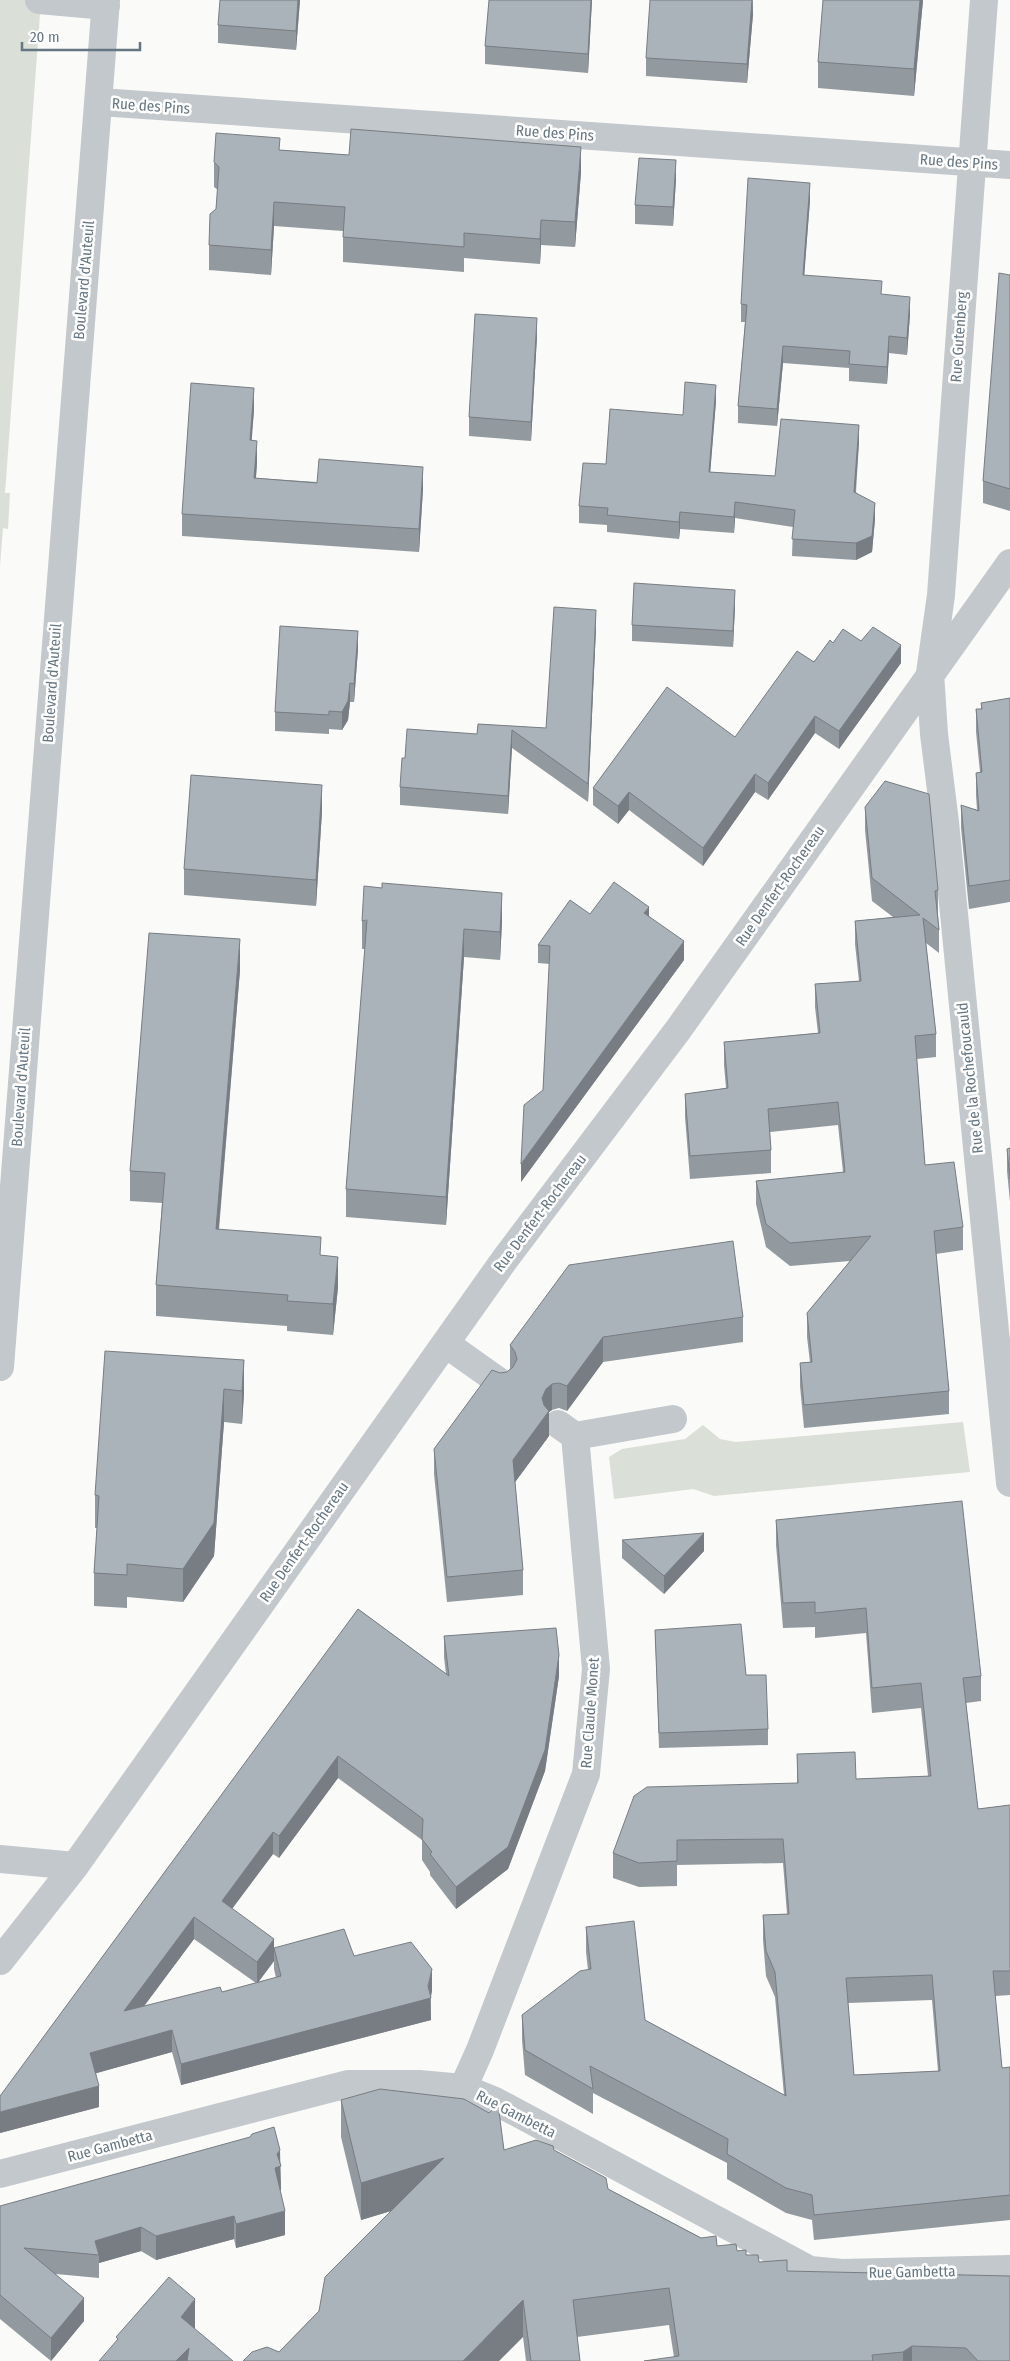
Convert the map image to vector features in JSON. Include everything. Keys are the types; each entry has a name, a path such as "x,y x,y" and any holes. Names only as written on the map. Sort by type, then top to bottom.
{"street":[{"path":"39,0 106,3"},
{"name":"Rue Gutenberg","path":"930,673 940,595 984,0"},
{"name":"Boulevard d'Auteuil","path":"0,1367 77,358 100,102 106,3"},
{"name":"Rue des Pins","path":"100,102 350,121 1010,165"},
{"name":"Rue Denfert-Rochereau","path":"0,1961 76,1866 505,1259 678,1030 1010,563"},
{"name":"Rue de la Rochefoucauld","path":"930,673 934,734 946,822 1004,1364 1010,1484"},
{"path":"446,1344 501,1383"},
{"name":"Rue Claude Monet","path":"463,2088 480,2050 586,1774 596,1669 567,1430 673,1419"},
{"path":"0,1859 76,1866"},
{"name":"Rue Gambetta","path":"0,2174 348,2084 419,2084 463,2088 495,2101 810,2270 842,2274 1010,2270"}],"shaded area":[{"path":"0,0 41,0 5,493 10,493 8,529 3,528 0,566"},
{"path":"963,1422 970,1472 714,1496 693,1489 614,1499 609,1457 622,1449 685,1439 703,1425 720,1439 736,1442"}],"building":[{"path":"220,0 298,0 296,31 218,25"},
{"path":"489,0 591,0 588,54 485,46"},
{"path":"650,0 752,0 747,64 646,58"},
{"path":"823,0 920,0 914,69 818,62"},
{"path":"351,129 581,147 575,222 541,220 540,239 464,233 464,247 343,237 345,207 274,202 271,250 209,245 210,214 216,209 219,167 214,162 216,133 280,138 279,150 349,155"},
{"path":"639,158 676,160 673,207 635,205"},
{"path":"748,178 810,183 803,275 882,281 881,294 910,297 907,338 889,336 887,367 849,364 850,351 783,346 777,409 738,406 747,305 741,304"},
{"path":"999,273 1010,275 1010,489 983,481"},
{"path":"475,314 537,318 531,422 469,417"},
{"path":"685,382 716,385 709,472 775,476 781,419 859,425 854,492 875,503 872,536 856,543 792,539 795,510 735,502 734,517 680,512 679,522 607,515 608,508 579,506 583,463 606,464 610,409 683,415"},
{"path":"191,383 254,388 250,440 257,441 254,478 317,483 319,459 423,467 419,529 182,514"},
{"path":"634,583 735,590 733,631 632,625"},
{"path":"554,607 596,610 588,784 512,730 508,796 400,787 407,729 477,734 478,724 546,728"},
{"path":"280,626 358,631 354,684 350,683 348,701 342,712 329,711 329,715 275,712"},
{"path":"873,627 901,645 839,731 815,716 768,783 755,774 703,848 629,792 618,806 593,788 667,687 735,737 797,651 814,662 830,640 833,643 843,629 861,641"},
{"path":"1010,698 1010,880 969,886 961,805 979,811 976,773 982,772 976,709 982,709 981,703"},
{"path":"191,775 322,785 316,880 184,869"},
{"path":"885,781 929,794 938,890 935,891 939,930 923,918 936,1034 915,1036 925,1165 954,1162 963,1227 934,1231 949,1391 804,1405 800,1363 812,1362 807,1313 871,1236 790,1243 766,1224 756,1181 845,1172 838,1102 768,1109 771,1150 690,1156 685,1094 728,1088 724,1042 820,1033 815,984 861,981 855,921 920,915 872,878 865,807"},
{"path":"614,882 649,907 644,913 684,941 521,1164 524,1105 543,1090 550,946 538,945 570,900 590,914"},
{"path":"382,883 502,893 500,932 464,929 446,1197 346,1189 367,920 362,921 364,886 382,888"},
{"path":"149,933 240,939 216,1229 321,1237 320,1255 338,1257 333,1304 287,1301 288,1295 156,1285 165,1173 130,1171"},
{"path":"1010,1148 1010,1179 1007,1149"},
{"path":"733,1241 743,1317 603,1337 567,1386 559,1383 552,1384 546,1389 542,1398 544,1405 549,1411 513,1460 523,1570 447,1577 434,1449 492,1370 500,1373 507,1372 513,1367 517,1359 510,1345 569,1265"},
{"path":"105,1351 244,1360 242,1391 224,1389 214,1523 183,1569 127,1564 127,1575 94,1573 99,1496 95,1495"},
{"path":"962,1501 981,1676 963,1678 978,1809 1010,1805 1010,1971 993,1971 1002,2068 1010,2067 1010,2195 814,2215 812,2195 786,2188 727,2154 728,2139 590,2066 593,2089 525,2050 522,2015 580,1971 591,1969 586,1927 634,1921 645,2020 786,2096 775,1972 766,1951 763,1915 789,1914 783,1839 677,1840 677,1861 639,1863 613,1853 634,1796 647,1787 798,1783 797,1754 855,1752 856,1779 931,1776 921,1683 872,1688 866,1608 815,1613 815,1602 783,1603 776,1520","holes":["932,1975 940,2071 854,2075 846,1978"]},
{"path":"704,1533 664,1576 622,1540"},
{"path":"358,1609 449,1676 444,1636 556,1628 559,1655 545,1750 508,1847 456,1887 430,1854 432,1852 422,1839 423,1819 338,1756 279,1836 273,1832 222,1901 274,1939 257,1962 194,1917 124,2011 220,1987 222,1992 281,1976 274,1948 344,1929 354,1956 411,1942 432,1969 428,1986 431,1998 181,2064 172,2030 90,2053 99,2086 0,2112 0,2096"},
{"path":"741,1624 746,1675 766,1675 768,1729 659,1733 655,1630"},
{"path":"380,2089 464,2099 489,2113 498,2104 504,2150 536,2140 553,2146 554,2150 606,2178 608,2189 701,2238 716,2236 717,2246 736,2244 737,2251 746,2250 746,2255 758,2255 759,2262 787,2260 787,2271 1010,2276 1010,2361 978,2361 966,2348 912,2346 903,2352 872,2355 873,2361 644,2361 679,2356 669,2288 573,2300 580,2361 531,2361 523,2300 463,2361 243,2361 252,2352 267,2347 279,2352 319,2311 325,2277 444,2158 361,2183 341,2100"},
{"path":"274,2127 280,2150 277,2154 281,2166 275,2168 285,2211 236,2224 234,2216 156,2236 141,2227 95,2241 99,2255 24,2248 84,2298 51,2338 0,2295 0,2206 250,2137 252,2134"},
{"path":"169,2277 195,2299 181,2317 233,2361 187,2361 189,2348 176,2361 99,2361 118,2339 116,2337"}]}
